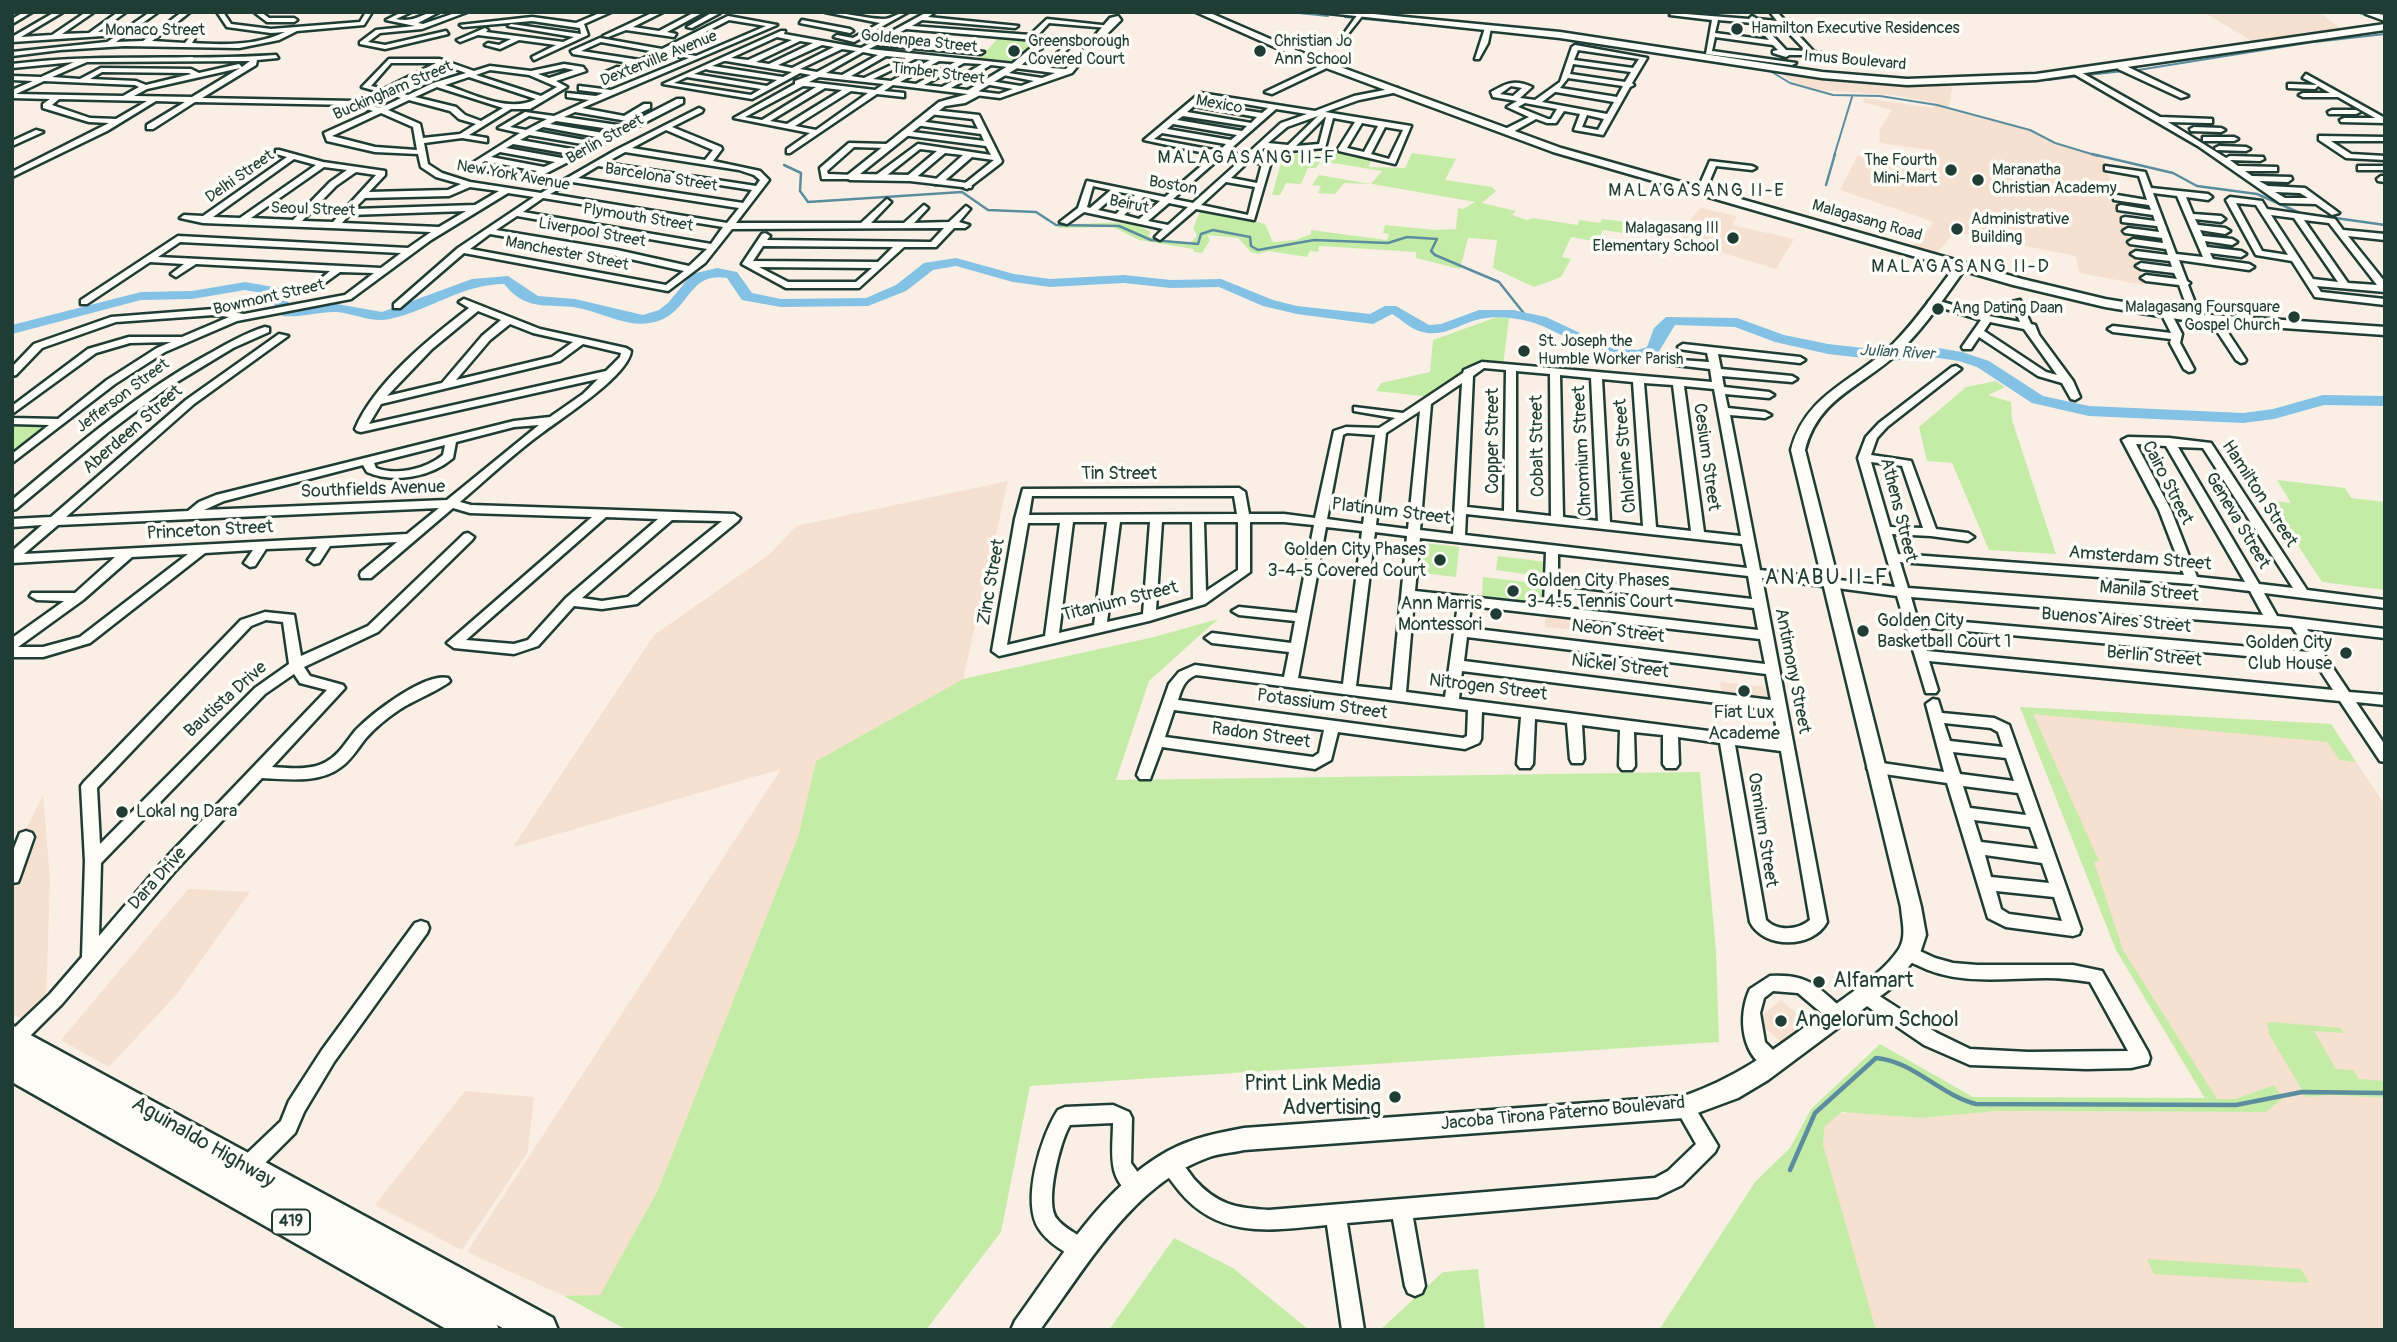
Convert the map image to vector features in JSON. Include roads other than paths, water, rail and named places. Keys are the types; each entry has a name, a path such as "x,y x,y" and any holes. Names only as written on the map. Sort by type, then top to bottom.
{"highway":[{"name":"Aguinaldo Highway","path":"15,1059 246,1168 470,1311"},
{"name":"Aguinaldo Highway","path":"15,1059 470,1311 541,1330"}],"main road":[{"name":"Malagasang Road","path":"1199,12 1329,65 1575,155 2062,293 2196,318 2385,331"},
{"name":"Imus Boulevard","path":"1323,12 1488,28 1796,67 1868,80 1945,82 2127,69 2385,27"},
{"path":"2369,12 2385,16"},
{"path":"2379,12 2385,16"}],"street":[{"path":"12,24 29,12"},
{"path":"12,40 60,12"},
{"path":"51,38 91,12"},
{"path":"91,34 122,12"},
{"path":"12,95 89,58 155,12"},
{"path":"145,43 187,12"},
{"path":"220,12 226,24 233,28 258,31 362,24 369,12"},
{"path":"257,12 261,18 271,21 332,18 326,27"},
{"path":"408,12 389,20 429,26"},
{"path":"410,23 436,12"},
{"path":"446,33 385,47 362,43 378,31 400,33 429,26 464,12"},
{"path":"432,39 493,12"},
{"path":"444,21 544,12"},
{"path":"532,19 544,12"},
{"path":"463,25 532,19 579,24 608,12"},
{"path":"590,54 607,38 613,25 638,12"},
{"path":"660,12 573,52 679,67"},
{"path":"659,33 700,12"},
{"path":"710,12 717,13"},
{"path":"791,28 826,12 886,22"},
{"path":"870,12 896,17"},
{"path":"716,38 728,18 854,40 905,12"},
{"path":"815,132 738,118 932,12"},
{"path":"953,12 1023,18 989,43 974,61"},
{"path":"1728,12 1747,13 1796,67"},
{"path":"1711,39 1785,53 1816,54 1773,12"},
{"path":"607,38 662,41 717,13"},
{"path":"1677,14 1756,23 1783,23"},
{"path":"1342,38 1360,15"},
{"path":"1051,16 1108,26"},
{"path":"1031,37 1051,16 1123,16"},
{"name":"Timber Street","path":"726,59 816,74 920,84 1000,96 1060,72 1070,71 1108,26 1123,16"},
{"path":"814,17 875,28"},
{"path":"643,30 667,18"},
{"path":"920,18 1015,26"},
{"path":"1715,19 1708,53 1796,67"},
{"path":"802,22 865,34"},
{"path":"12,24 40,25"},
{"path":"460,40 497,24 582,36"},
{"path":"534,58 586,34 579,24"},
{"path":"170,25 183,27 189,32 192,38 188,44"},
{"name":"Dexterville Avenue","path":"545,170 530,178 470,167 526,131 556,116 700,58 716,38 726,47 774,25"},
{"path":"903,27 1094,43"},
{"path":"628,28 674,35"},
{"path":"1040,28 1101,34"},
{"path":"1477,58 1485,43 1488,28"},
{"name":"Monaco Street","path":"12,54 108,44 249,46 275,40 294,30"},
{"path":"673,47 761,31"},
{"path":"12,40 126,32"},
{"path":"478,33 564,44"},
{"path":"640,63 707,33 716,38 738,41"},
{"path":"729,33 751,36"},
{"name":"Goldenpea Street","path":"726,59 780,34 862,51 1016,65 1060,72"},
{"path":"889,35 989,43"},
{"path":"488,45 500,47 520,38"},
{"path":"607,38 700,58"},
{"path":"750,62 799,39"},
{"path":"850,177 942,104 962,101 1016,65 1046,39"},
{"path":"1711,39 1774,43"},
{"path":"522,51 542,41"},
{"path":"1045,70 1072,41"},
{"path":"771,66 820,43"},
{"path":"876,43 981,52"},
{"path":"602,56 626,44"},
{"path":"613,59 639,46"},
{"path":"726,59 667,84 752,97 840,47"},
{"path":"1536,103 1556,90 1577,47 1643,58 1600,133 1577,128 1585,113"},
{"path":"626,61 651,49"},
{"path":"657,65 677,54"},
{"path":"844,77 885,54"},
{"path":"122,100 145,87 276,57"},
{"path":"867,79 912,57"},
{"path":"12,66 89,58 253,61"},
{"path":"790,151 874,93 937,59"},
{"path":"920,84 963,60"},
{"path":"150,127 253,61"},
{"path":"482,124 462,117 453,110 366,87 389,61 445,61 471,74 543,99"},
{"path":"386,91 445,61"},
{"path":"945,88 990,63"},
{"path":"1269,92 1329,65"},
{"path":"531,73 564,66 583,69 549,81"},
{"path":"707,67 784,79"},
{"name":"Buckingham Street","path":"421,152 386,152 330,139 327,135 436,85 497,68 531,73 563,87 543,99"},
{"path":"1568,68 1628,86"},
{"path":"1568,68 1628,86"},
{"path":"2127,69 2184,96"},
{"path":"78,82 101,70 191,71 197,75"},
{"path":"2077,72 2191,138 2266,189 2302,190 2335,214"},
{"path":"648,79 609,75 663,73"},
{"path":"1002,74 1041,80"},
{"path":"687,75 769,88"},
{"path":"12,78 136,83 145,87"},
{"path":"2287,78 2310,78 2385,121"},
{"path":"987,82 1021,88"},
{"path":"798,83 901,95"},
{"path":"436,85 509,107 527,107 543,99"},
{"path":"762,122 824,86"},
{"path":"1556,90 1628,86"},
{"path":"1546,97 1628,86"},
{"path":"2291,86 2327,87"},
{"path":"582,88 615,93"},
{"path":"788,127 848,90"},
{"path":"1160,237 1284,125 1321,116 1357,98 1395,90"},
{"path":"12,95 122,100 342,102 382,110 416,125 422,141 421,152"},
{"path":"569,95 599,98"},
{"path":"1225,179 1261,186 1267,162 1148,140 1203,95 1408,128 1392,162 1342,149 1359,121"},
{"path":"2304,95 2342,95"},
{"path":"57,98 46,106 89,120 118,121"},
{"path":"12,175 118,121 153,100"},
{"path":"1562,108 1553,121 1511,107 1518,100 1536,103 1562,108 1585,113 1608,117"},
{"path":"559,101 584,104"},
{"path":"483,158 545,170 680,101"},
{"path":"2356,103 2322,103 2336,112 2371,113"},
{"path":"1192,104 1263,116"},
{"path":"625,118 646,106"},
{"path":"462,136 509,107"},
{"path":"1141,222 1274,107"},
{"path":"548,108 571,109 641,121"},
{"path":"2141,109 2177,111"},
{"name":"Berlin Street","path":"397,306 461,250 541,196 699,110"},
{"path":"887,146 852,145 823,170 825,177 909,178 967,186 998,161 976,117 932,112"},
{"name":"Mexico","path":"1181,113 1252,125"},
{"path":"595,145 502,128 528,114 556,116 626,129"},
{"path":"1262,145 1289,149 1322,146 1321,116"},
{"path":"1289,149 1321,116"},
{"path":"1508,131 1535,117"},
{"path":"2158,119 2209,121"},
{"path":"2385,121 2348,120 2362,130 2385,131"},
{"path":"339,121 350,123"},
{"path":"1171,121 1242,133"},
{"path":"918,123 983,132"},
{"path":"540,124 610,137"},
{"path":"1367,154 1383,124"},
{"path":"666,127 718,149 708,162"},
{"path":"2175,129 2221,130"},
{"path":"1161,130 1232,143"},
{"path":"14,141 38,132"},
{"path":"905,133 990,144"},
{"path":"422,141 462,136 484,140"},
{"path":"2191,138 2234,139"},
{"path":"2385,139 2322,138 2354,157 2385,158"},
{"path":"512,141 578,153"},
{"path":"879,177 918,146 996,158"},
{"path":"2207,148 2246,149"},
{"path":"2338,148 2385,148"},
{"path":"498,149 562,161"},
{"path":"624,149 708,162 757,173 765,180 714,247 702,261 689,269"},
{"path":"909,178 943,150"},
{"path":"279,152 322,164 382,173 335,225"},
{"name":"New York Avenue","path":"421,152 421,159 430,171 469,184 731,226 965,225"},
{"path":"937,182 970,154"},
{"name":"Delhi Street","path":"203,220 292,156"},
{"path":"2221,158 2260,159"},
{"path":"598,163 760,189"},
{"path":"1698,191 1704,185 1713,163 1752,168"},
{"path":"242,221 322,164"},
{"path":"294,224 333,184 355,168"},
{"path":"2235,168 2274,169"},
{"path":"2383,179 2365,168 2385,168"},
{"path":"2112,183 2141,173 2196,318"},
{"path":"2250,178 2288,180"},
{"name":"Barcelona Street","path":"571,179 746,205"},
{"name":"Boston","path":"1087,210 1090,183 1197,204 1251,218 1261,186"},
{"path":"2112,183 2208,197"},
{"path":"2112,183 2153,202"},
{"path":"363,195 449,193 469,184"},
{"path":"1064,222 1117,189"},
{"name":"Bowmont Street","path":"12,460 135,366 183,339 242,317 348,297 428,238 505,191"},
{"path":"1117,217 1142,194"},
{"path":"2180,194 2209,261"},
{"path":"2295,259 2259,253 2230,201 2257,202 2264,211 2310,282 2318,295 2385,302"},
{"path":"865,225 887,202"},
{"path":"2186,206 2215,209"},
{"path":"348,212 477,208"},
{"path":"908,225 924,208"},
{"path":"2121,208 2157,213"},
{"path":"760,243 933,245 966,209"},
{"name":"Beirut","path":"1087,210 1170,228"},
{"path":"2264,211 2330,221 2383,286"},
{"name":"Plymouth Street","path":"514,214 714,247"},
{"path":"2190,216 2221,219"},
{"path":"2297,216 2344,284"},
{"name":"Seoul Street","path":"184,218 441,230"},
{"path":"2125,220 2162,224"},
{"path":"747,264 772,227"},
{"path":"2195,227 2225,231"},
{"name":"Liverpool Street","path":"488,231 617,253 689,269"},
{"path":"2128,231 2166,236"},
{"path":"2340,232 2381,236 2385,246"},
{"path":"2200,238 2232,242"},
{"path":"84,302 178,239 410,251"},
{"path":"2133,242 2173,254 2249,267"},
{"path":"747,264 786,285 859,285 901,245"},
{"path":"2204,249 2241,254"},
{"name":"Manchester Street","path":"461,250 668,288 689,269"},
{"path":"2136,254 2173,254"},
{"path":"149,259 386,271"},
{"path":"176,274 194,261"},
{"path":"747,264 881,264"},
{"path":"1864,995 1920,1031 1970,1058 2141,1058 2096,976 1947,970 1929,965 1909,953 1915,936 1910,907 1828,582 1798,450 1802,426 1821,404 1889,354 1961,265"},
{"path":"2141,266 2180,271"},
{"path":"322,282 339,268"},
{"path":"2146,278 2185,284"},
{"path":"2310,282 2383,286"},
{"path":"1933,302 1987,319 2031,327"},
{"path":"2017,302 2068,381 2075,397"},
{"path":"366,575 552,420 587,396 611,373 625,358 626,351 537,331 469,305 380,401 361,429 611,373"},
{"path":"12,373 38,346 115,319 214,312 242,317 265,330"},
{"path":"2166,313 2177,334 2174,337 2175,343 2189,369"},
{"path":"1966,347 1987,319"},
{"path":"2214,319 2241,360"},
{"path":"446,385 486,338 508,320"},
{"path":"2113,329 2174,337"},
{"name":"Aberdeen Street","path":"12,558 190,402 283,336 265,330"},
{"name":"Jefferson Street","path":"12,506 131,407 171,379 201,359 265,330"},
{"path":"1978,332 2042,374 2068,381"},
{"path":"12,411 77,360 109,344 129,340 183,339"},
{"path":"380,401 556,359 581,341"},
{"path":"1683,347 1716,373 1792,379"},
{"path":"1290,681 1323,522 1338,433 1341,430 1381,432 1482,365 1678,383 1716,373 1800,360"},
{"path":"1680,363 1716,373 1769,395"},
{"name":"Copper Street","path":"1510,516 1511,367"},
{"name":"Athens Street","path":"1956,369 1883,425 1872,437 1864,458 1891,557 1904,590 1910,622 1944,746 1985,883 1999,918 2073,929 2060,891"},
{"name":"Cobalt Street","path":"1555,371 1557,521"},
{"path":"1459,538 1468,372"},
{"name":"Antimony Street","path":"1716,373 1815,892 1816,914"},
{"name":"Chromium Street","path":"1597,375 1604,526"},
{"name":"Chlorine Street","path":"1638,379 1650,531"},
{"name":"Cesium Street","path":"1678,383 1699,536"},
{"path":"1399,695 1426,401"},
{"path":"1358,409 1404,416"},
{"path":"1724,411 1765,415"},
{"path":"192,514 203,505 220,498 528,421 552,420"},
{"path":"12,421 60,422"},
{"path":"1349,689 1381,432"},
{"name":"Cairo Street","path":"2169,441 2131,439 2127,442 2165,510 2192,580"},
{"path":"368,462 370,470 381,473 433,468 449,456 451,440"},
{"name":"Geneva Street","path":"2169,441 2273,620"},
{"name":"Hamilton Street","path":"2169,441 2210,447 2303,594"},
{"path":"1864,458 1907,463 1931,532"},
{"name":"Tin Street","path":"1021,519 1026,493 1029,491 1239,492 1244,518"},
{"name":"Southfields Avenue","path":"12,523 452,504 470,509 734,518 632,601 602,605 570,601"},
{"path":"1460,510 1748,541"},
{"path":"603,514 454,643 478,647 525,647 533,643 570,601 669,516"},
{"path":"1100,628 1114,518"},
{"path":"1149,617 1156,518"},
{"path":"1198,518 1200,601"},
{"name":"Platinum Street","path":"1021,519 1244,518 1323,522 1828,582"},
{"name":"Titanium Street","path":"999,651 1149,617 1200,601 1244,572 1244,518"},
{"name":"Zinc Street","path":"999,651 1021,519"},
{"path":"1051,640 1066,519"},
{"path":"1884,530 1968,537"},
{"name":"Bautista Drive","path":"93,861 121,836 171,778 260,691 296,665 373,629 468,537"},
{"name":"Princeton Street","path":"12,558 410,538"},
{"path":"314,560 326,542"},
{"path":"250,563 262,546"},
{"path":"12,652 43,652 85,640 202,549"},
{"path":"1551,611 1552,549"},
{"path":"12,646 78,597 128,553"},
{"name":"Amsterdam Street","path":"1891,557 2192,580 2385,604"},
{"path":"1552,579 1760,604"},
{"name":"Manila Street","path":"1828,582 2273,620 2385,634"},
{"path":"1408,594 1764,635"},
{"path":"37,596 78,597"},
{"path":"1451,702 1465,601"},
{"path":"1239,611 1303,618"},
{"path":"90,956 93,861 89,786 246,623 265,616 289,618 296,665"},
{"name":"Buenos Aires Street","path":"1910,622 2319,658"},
{"path":"2296,623 2385,757"},
{"name":"Neon Street","path":"1460,632 1772,670"},
{"path":"1212,638 1297,648"},
{"name":"Berlin Street","path":"1920,655 2385,700"},
{"name":"Dara Drive","path":"15,1059 55,999 90,956 338,688 305,680 296,665"},
{"name":"Nickel Street","path":"1456,665 1779,706"},
{"name":"Nitrogen Street","path":"1169,704 1176,684 1184,675 1195,670 1787,746"},
{"path":"258,772 289,774 329,768 342,758 364,731 422,688 443,681"},
{"path":"1145,775 1169,704"},
{"name":"Potassium Street","path":"1169,704 1471,743 1475,705"},
{"path":"1933,704 2001,726 2060,891 1985,883"},
{"path":"1525,764 1528,713"},
{"path":"1574,719 1577,759"},
{"path":"1627,725 1627,766"},
{"name":"Radon Street","path":"1157,741 1315,763 1326,756 1332,726"},
{"path":"1670,732 1671,764"},
{"path":"2368,734 2385,736"},
{"name":"Osmium Street","path":"1727,739 1760,927 1799,935 1815,929 1819,922 1816,914"},
{"path":"1944,746 2012,753"},
{"path":"1875,768 2024,788"},
{"path":"1964,813 2036,822"},
{"path":"12,877 26,837"},
{"path":"1975,848 2048,856"},
{"path":"246,1168 288,1127 307,1088 422,928"},
{"name":"Jacoba Tirona Paterno Boulevard","path":"1024,1330 1116,1210 1139,1188 1201,1148 1244,1139 1684,1107 1730,1090 1773,1063 1864,995 1909,953"},
{"path":"1773,1063 1756,1046 1751,1013 1756,994 1770,984 1803,986 1837,1015"},
{"path":"1171,1165 1196,1199 1210,1209 1242,1219 1336,1214 1657,1187 1675,1178 1708,1146 1684,1107"},
{"path":"1083,1251 1046,1223 1041,1205 1056,1126 1065,1116 1113,1114 1122,1118 1120,1162 1124,1172 1139,1188"},
{"path":"1401,1208 1415,1286"},
{"path":"1336,1214 1353,1330"}],"waterway":[{"path":"1289,12 1328,16"},
{"path":"2357,12 2370,17"},
{"path":"1345,17 1355,18"},
{"path":"1364,19 1486,30"},
{"path":"2315,42 2385,34"},
{"path":"1540,36 1737,65"},
{"path":"2132,71 2313,42"},
{"path":"1767,69 1790,83 1833,95 1880,96 1937,105 2030,130 2055,143 2098,156"},
{"path":"2088,75 2124,71"},
{"path":"2048,80 2080,76"},
{"path":"1951,84 2039,81"},
{"path":"1834,156 1852,97"},
{"path":"1826,185 1835,154"},
{"path":"2092,154 2173,173 2197,186 2257,194 2300,213 2385,225"},
{"path":"784,165 801,173 800,191 808,202 962,192 988,210 1036,212 1056,225 1119,226 1151,240 1198,244 1201,234 1213,230 1250,237 1251,246 1258,250 1314,240 1388,243 1407,237 1437,239 1431,251 1435,255 1499,282 1526,316"},
{"name":"Julian River","path":"12,330 141,296 192,295 245,286 280,292 283,312 337,308 382,316 477,282 492,280 508,280 522,294 539,301 586,305 643,320 664,313 673,306 691,282 706,273 732,275 747,297 781,303 868,302 901,288 929,266 956,262 1013,278 1050,283 1124,279 1171,284 1221,283 1268,303 1297,310 1373,319 1390,309 1396,310 1419,326 1434,330 1446,328 1479,314 1520,315 1554,325 1594,346 1622,354 1637,355 1653,350 1662,328 1671,320 1737,323 1780,339 1828,349 1890,356 1932,352 1962,357 1983,364 2038,400 2089,411 2243,418 2274,414 2323,400 2385,401"},
{"path":"1790,1170 1815,1113 1876,1058 1902,1065 1963,1100 1976,1104 2236,1105 2302,1092 2385,1093"}],"place":[{"name":"Hamilton Executive Residences","path":"1737,29"},
{"name":"Greensborough Covered Court","path":"1014,51"},
{"name":"Christian Jo Ann School","path":"1260,51"},
{"name":"The Fourth Mini-Mart","path":"1951,170"},
{"name":"Maranatha Christian Academy","path":"1978,180"},
{"name":"Administrative Building","path":"1957,229"},
{"name":"Malagasang III Elementary School","path":"1733,238"},
{"name":"Ang Dating Daan","path":"1938,309"},
{"name":"Malagasang Foursquare Gospel Church","path":"2294,317"},
{"name":"St. Joseph the Humble Worker Parish","path":"1524,351"},
{"name":"Golden City Phases 3-4-5 Covered Court","path":"1440,560"},
{"name":"Golden City Phases 3-4-5 Tennis Court","path":"1513,591"},
{"name":"Ann Marris Montessori","path":"1496,614"},
{"name":"Golden City Basketball Court 1","path":"1863,631"},
{"name":"Golden City Club House","path":"2346,653"},
{"name":"Fiat Lux Academe","path":"1744,691"},
{"name":"Lokal ng Dara","path":"122,812"},
{"name":"Alfamart","path":"1819,982"},
{"name":"Angelorum School","path":"1781,1021"},
{"name":"Print Link Media Advertising","path":"1395,1097"}],"district":[{"name":"MALAGASANG II-F","path":"1247,158"},
{"name":"MALAGASANG II-E","path":"1697,191"},
{"name":"MALAGASANG II-D","path":"1961,267"},
{"name":"ANABU II-F","path":"1827,579"}]}
